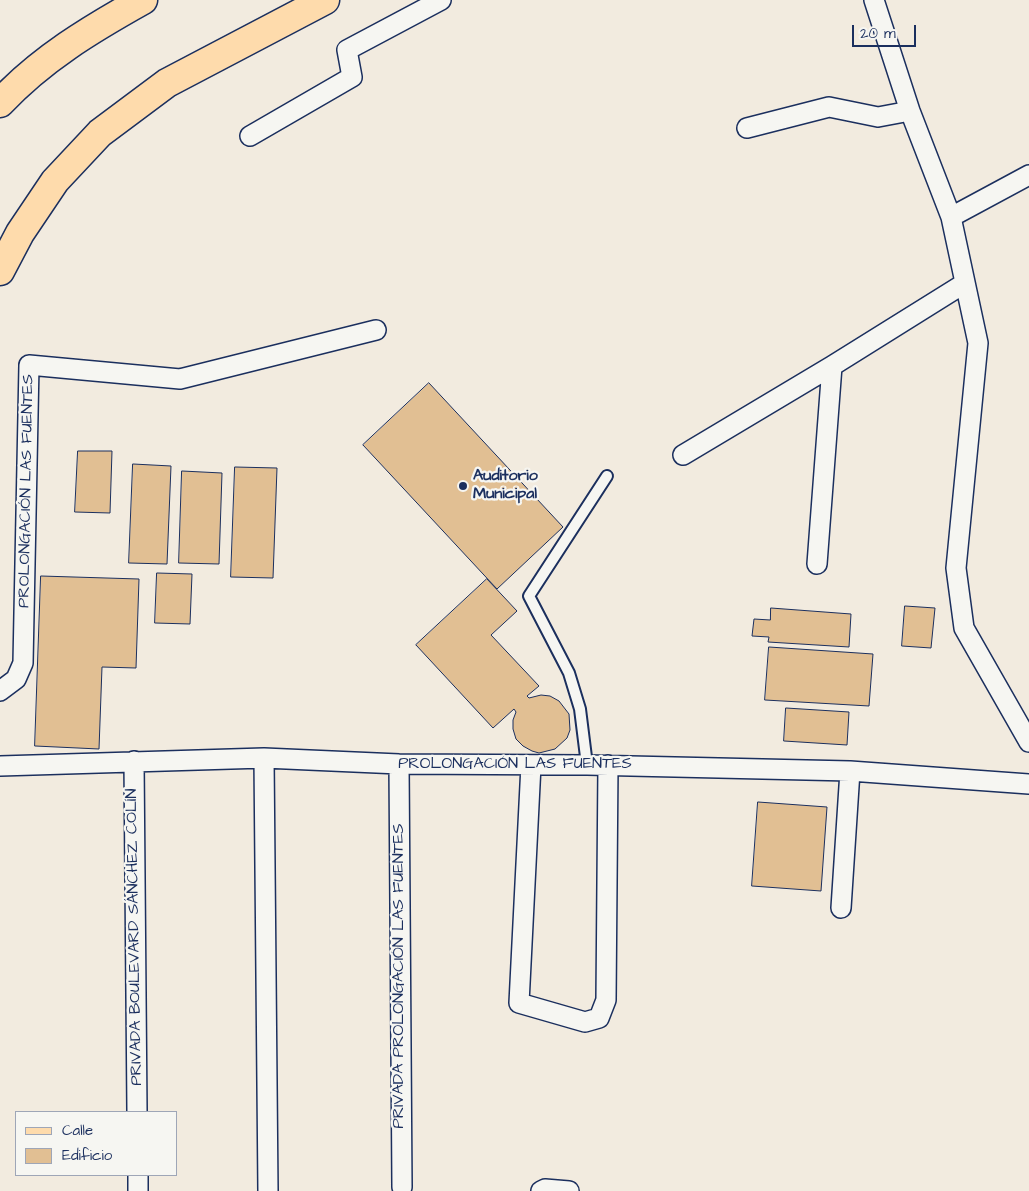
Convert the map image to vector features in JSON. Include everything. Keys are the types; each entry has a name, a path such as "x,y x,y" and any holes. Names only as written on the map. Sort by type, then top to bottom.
{"main road":[{"path":"0,103 50,57 103,22 143,0"},
{"path":"0,271 20,233 55,181 100,133 167,83 325,0"}],"street":[{"path":"250,136 352,77 347,50 441,0"},
{"path":"874,0 910,111 952,217 978,343 956,568 964,628 1029,742"},
{"path":"747,128 829,107 878,117 910,111"},
{"path":"952,217 1029,175"},
{"path":"683,455 966,283"},
{"name":"PROLONGACIÓN LAS FUENTES","path":"0,691 16,679 23,662 29,365 180,379 376,330"},
{"path":"817,564 832,366"},
{"path":"264,758 268,1191"},
{"name":"PROLONGACIÓN LAS FUENTES","path":"0,766 264,758 399,764 608,765 850,770 1029,784"},
{"name":"PRIVADA BOULEVARD SÁNCHEZ COLÍN","path":"134,761 137,1111"},
{"name":"PRIVADA PROLONGACIÓN LAS FUENTES","path":"399,764 402,1187"},
{"path":"531,765 519,1003 585,1022 599,1018 606,1000 608,765"},
{"path":"841,908 850,770"},
{"path":"138,1176 138,1191"},
{"path":"541,1191 545,1189 569,1191"}],"lane":[{"path":"587,765 580,708 569,673 529,596 607,476"}],"building":[{"name":"Auditorio Municipal","path":"429,383 563,527 497,589 363,445"},
{"path":"78,451 112,451 110,513 75,512"},
{"path":"133,464 171,466 167,564 129,563"},
{"path":"235,467 277,468 273,578 231,577"},
{"path":"182,471 222,473 219,564 179,563"},
{"path":"157,573 192,574 190,624 155,623"},
{"path":"41,576 139,579 136,668 102,667 99,749 35,746"},
{"path":"487,579 517,611 491,635 539,686 527,696 529,698 541,695 550,696 559,701 569,714 570,730 567,738 555,749 539,753 523,746 516,739 513,729 513,720 516,712 514,709 493,728 416,645"},
{"path":"905,606 935,608 931,648 902,646"},
{"path":"771,608 851,614 849,647 768,642 769,637 752,636 754,619 770,620"},
{"path":"769,647 873,654 869,706 765,700"},
{"path":"786,708 849,712 847,745 784,741"},
{"path":"758,802 827,807 821,891 752,886"}],"place":[{"name":"Auditorio Municipal","path":"463,486"}]}
